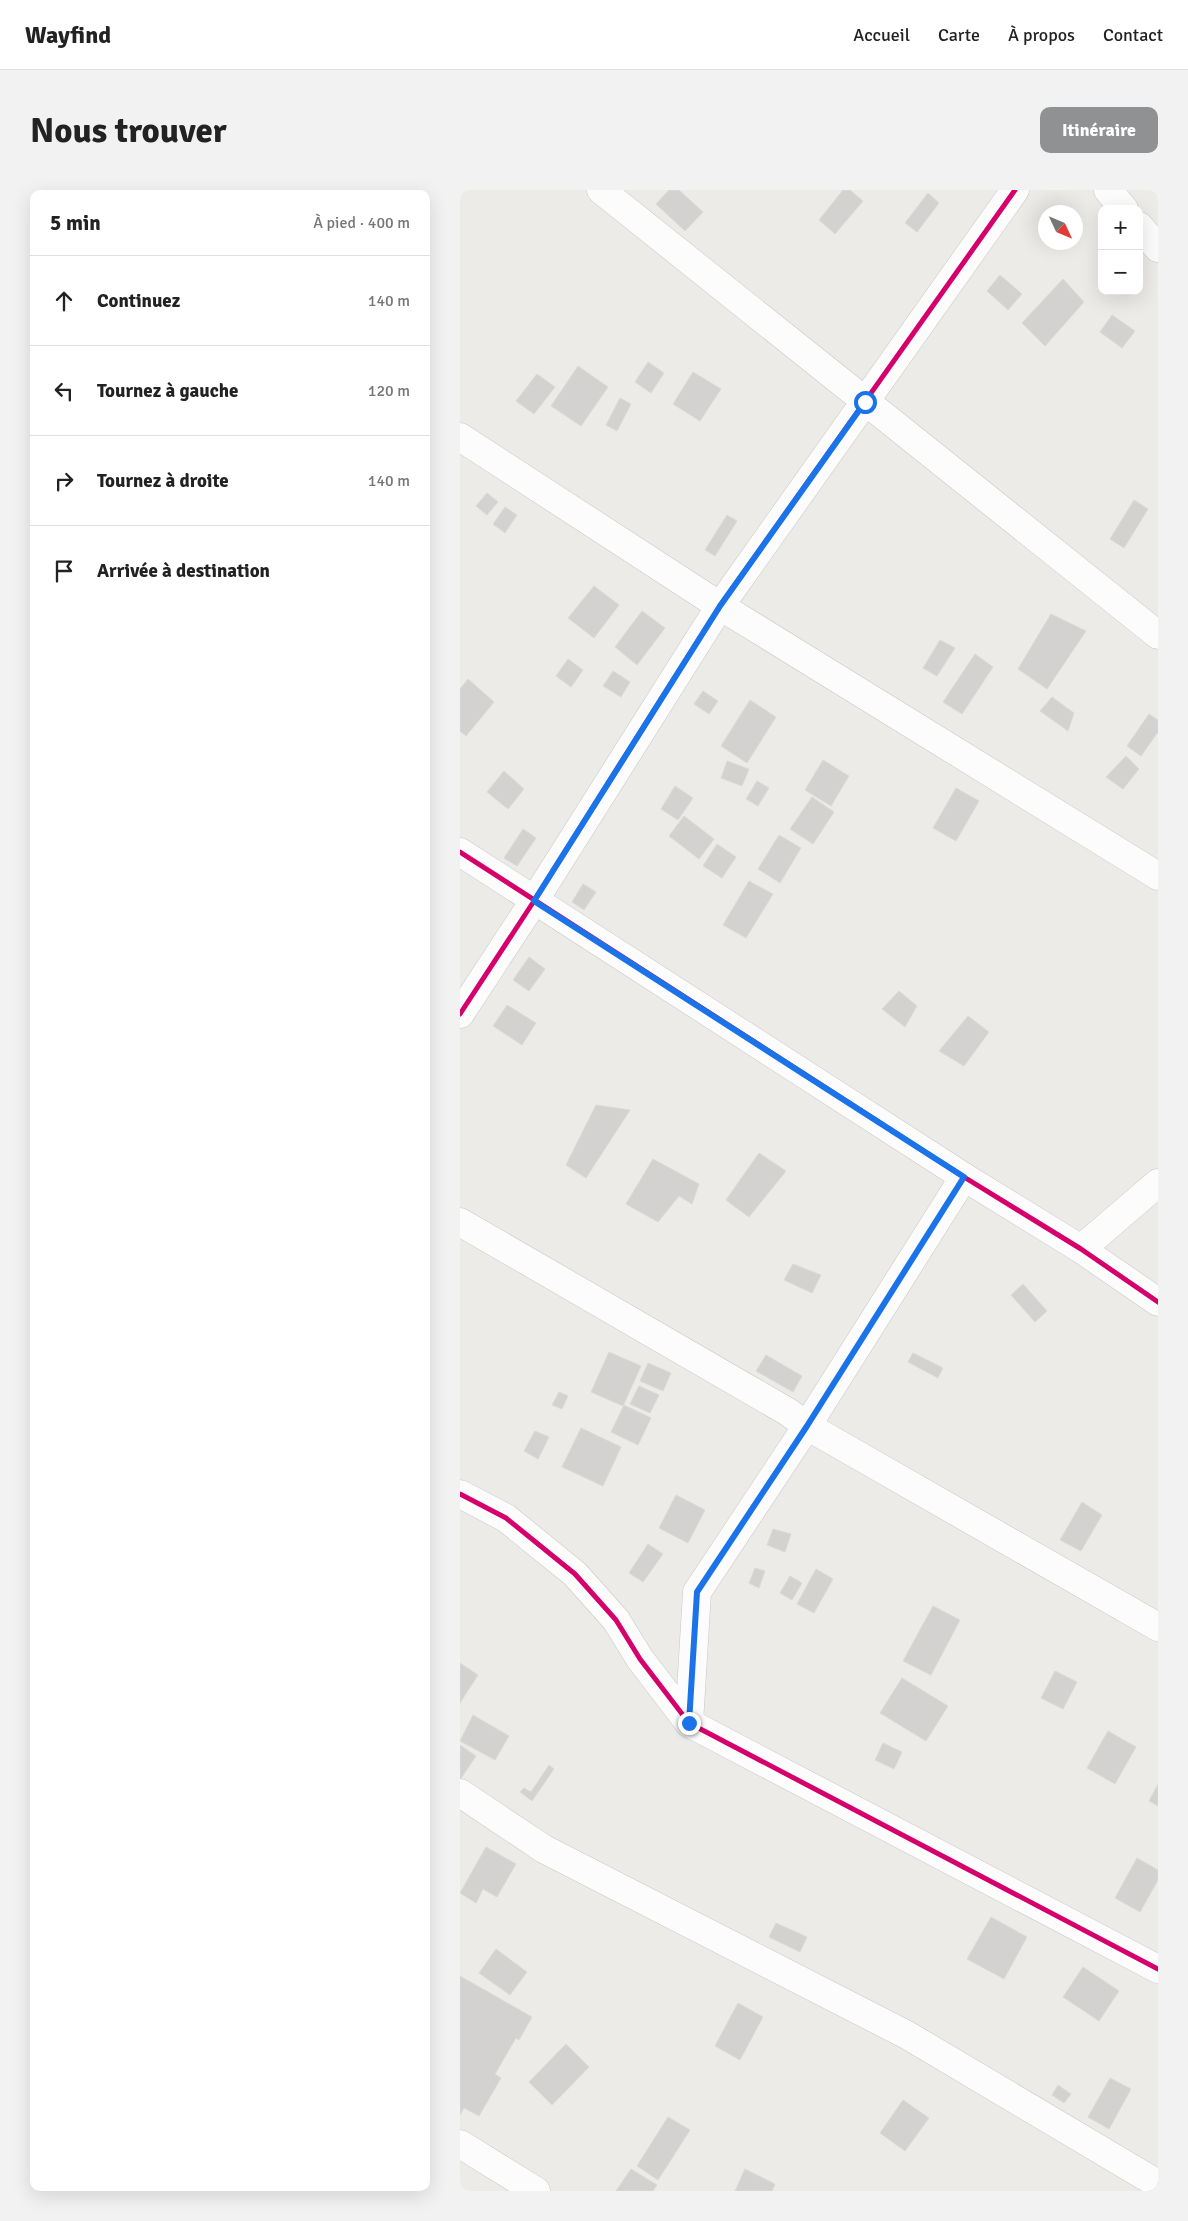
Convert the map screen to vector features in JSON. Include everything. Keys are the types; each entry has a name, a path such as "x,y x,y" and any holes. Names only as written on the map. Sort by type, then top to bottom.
{"street":[{"path":"601,190 1158,635"},
{"path":"460,1014 534,901 720,606 1015,190"},
{"path":"1108,190 1121,205"},
{"path":"1143,231 1158,248"},
{"path":"460,437 720,606 1158,876"},
{"path":"460,852 964,1177 1081,1249 1158,1302"},
{"path":"689,1723 697,1592 807,1426 964,1177"},
{"path":"1081,1249 1158,1183"},
{"path":"460,1222 788,1412 807,1426 1158,1628"},
{"path":"460,1494 506,1518 575,1574 616,1620 640,1658 689,1723 1158,1969"},
{"path":"460,1792 544,1849 907,2035 1158,2184"},
{"path":"460,2144 536,2191"}],"building":[{"path":"669,190 679,190 703,212 685,231 656,204"},
{"path":"843,190 850,190 863,201 835,234 819,220"},
{"path":"928,193 939,203 917,232 905,223"},
{"path":"1000,275 1022,294 1008,310 987,291"},
{"path":"1063,279 1084,302 1045,346 1022,323"},
{"path":"1112,315 1135,331 1122,348 1100,332"},
{"path":"648,362 664,373 651,393 635,382"},
{"path":"578,366 608,387 581,426 551,406"},
{"path":"693,372 721,389 700,421 673,404"},
{"path":"537,374 555,387 534,414 516,401"},
{"path":"620,398 631,404 617,431 606,425"},
{"path":"487,493 498,502 487,515 476,506"},
{"path":"1134,500 1148,509 1124,548 1110,539"},
{"path":"505,507 517,515 505,533 493,524"},
{"path":"727,515 737,521 715,556 705,550"},
{"path":"594,586 619,605 594,638 568,618"},
{"path":"642,611 665,628 637,665 615,647"},
{"path":"1051,614 1086,631 1047,689 1018,669"},
{"path":"940,640 955,648 937,676 923,668"},
{"path":"975,654 993,667 962,714 943,702"},
{"path":"568,659 583,670 571,687 556,676"},
{"path":"613,671 630,682 621,697 603,686"},
{"path":"468,679 494,702 466,736 460,731 460,689"},
{"path":"703,691 718,701 709,714 694,704"},
{"path":"1052,697 1074,713 1068,731 1040,711"},
{"path":"750,700 776,717 747,763 721,746"},
{"path":"1149,714 1158,720 1158,732 1141,756 1127,746"},
{"path":"1126,756 1139,769 1123,789 1106,777"},
{"path":"823,760 849,776 831,806 805,790"},
{"path":"727,761 749,769 742,786 721,778"},
{"path":"504,771 524,789 508,809 487,792"},
{"path":"757,781 769,788 758,806 746,799"},
{"path":"675,786 693,798 678,820 661,809"},
{"path":"956,788 979,801 956,841 933,828"},
{"path":"812,797 834,812 813,844 790,829"},
{"path":"684,816 714,839 699,859 669,836"},
{"path":"523,829 536,838 517,866 504,858"},
{"path":"779,835 801,848 780,883 758,869"},
{"path":"717,844 736,857 722,878 703,866"},
{"path":"749,881 773,894 746,938 723,925"},
{"path":"583,884 596,892 584,910 572,902"},
{"path":"529,957 545,969 529,991 513,980"},
{"path":"899,991 917,1006 905,1027 882,1009"},
{"path":"507,1005 536,1023 522,1045 493,1026"},
{"path":"968,1016 989,1032 964,1066 939,1051"},
{"path":"596,1105 630,1110 586,1178 566,1165"},
{"path":"759,1153 786,1171 749,1217 726,1200"},
{"path":"653,1159 699,1184 692,1204 679,1196 658,1222 626,1204"},
{"path":"793,1264 821,1275 812,1293 784,1280"},
{"path":"1023,1284 1047,1311 1035,1322 1011,1295"},
{"path":"609,1352 641,1366 623,1406 591,1392"},
{"path":"913,1353 943,1368 938,1378 908,1362"},
{"path":"766,1355 802,1376 793,1392 756,1371"},
{"path":"648,1363 671,1373 663,1391 640,1381"},
{"path":"639,1386 659,1395 650,1413 630,1404"},
{"path":"559,1392 568,1396 562,1409 552,1405"},
{"path":"624,1405 651,1418 638,1445 611,1432"},
{"path":"581,1428 621,1447 603,1486 562,1467"},
{"path":"535,1431 549,1437 538,1459 524,1451"},
{"path":"676,1495 705,1510 688,1543 659,1528"},
{"path":"1082,1502 1102,1515 1081,1551 1060,1540"},
{"path":"773,1529 791,1534 785,1552 767,1545"},
{"path":"648,1544 663,1554 643,1582 629,1573"},
{"path":"755,1568 765,1571 759,1588 749,1583"},
{"path":"816,1569 833,1579 814,1613 797,1604"},
{"path":"790,1576 802,1583 792,1600 780,1593"},
{"path":"933,1606 960,1620 931,1675 903,1661"},
{"path":"460,1663 478,1675 460,1703"},
{"path":"1055,1671 1077,1682 1063,1709 1041,1698"},
{"path":"902,1678 948,1706 926,1741 880,1713"},
{"path":"473,1715 509,1736 495,1760 460,1741"},
{"path":"1108,1731 1136,1747 1115,1784 1087,1768"},
{"path":"883,1743 902,1752 894,1769 875,1760"},
{"path":"460,1745 476,1756 460,1780"},
{"path":"549,1765 554,1769 532,1801 520,1792 524,1788 531,1792"},
{"path":"1158,1784 1158,1806 1149,1801"},
{"path":"486,1847 516,1864 497,1897 483,1889 476,1903 460,1893"},
{"path":"1137,1858 1158,1870 1158,1880 1140,1912 1115,1898"},
{"path":"991,1917 1027,1937 1004,1979 967,1959"},
{"path":"776,1923 807,1937 800,1952 769,1937"},
{"path":"496,1949 527,1972 510,1995 479,1973"},
{"path":"1083,1967 1119,1991 1099,2021 1063,1997"},
{"path":"460,1976 532,2017 519,2040 516,2038 495,2074 501,2078 479,2116 464,2108 460,2115"},
{"path":"738,2003 763,2017 740,2060 715,2046"},
{"path":"566,2044 589,2067 552,2105 529,2082"},
{"path":"1110,2078 1131,2089 1109,2129 1088,2117"},
{"path":"1058,2085 1071,2094 1064,2103 1052,2095"},
{"path":"903,2100 929,2118 905,2151 880,2133"},
{"path":"668,2117 690,2130 658,2180 637,2166"},
{"path":"631,2169 657,2185 653,2191 616,2191"},
{"path":"745,2169 775,2184 772,2191 735,2191"}],"cycle path":[{"path":"460,1014 534,901 720,606 1015,190"},
{"path":"460,852 964,1177 1081,1249 1158,1302"},
{"path":"460,1494 506,1518 575,1574 616,1620 640,1659 689,1723 1158,1969"}],"route":[{"path":"689,1723 697,1592 807,1426 964,1177 534,901 720,606 865,402"}]}
